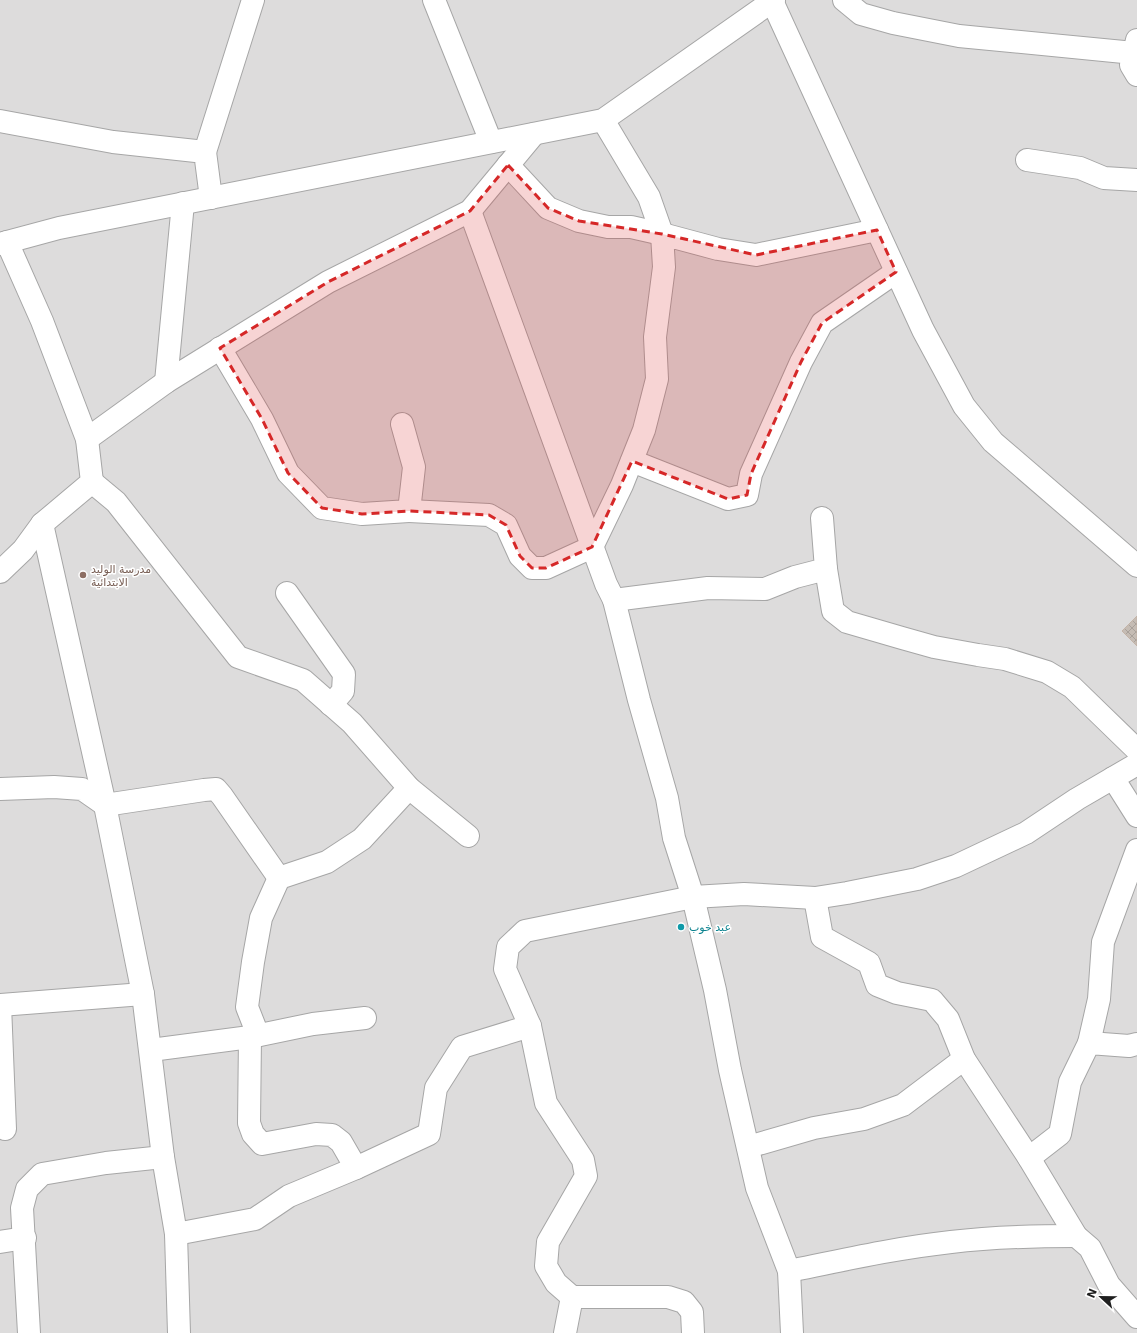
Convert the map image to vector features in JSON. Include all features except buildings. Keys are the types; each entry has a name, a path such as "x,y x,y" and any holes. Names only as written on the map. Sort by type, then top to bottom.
{"street":[{"path":"211,198 205,152 253,0"},
{"path":"434,0 491,142"},
{"path":"844,0 861,14 959,36 1136,46 1131,65 1137,75"},
{"path":"468,836 409,788 352,723 303,680 238,657 116,502 92,482 87,439 42,321 3,243 59,228 603,120 773,1 923,330 964,406 993,442 1137,566"},
{"path":"220,348 262,420 288,473 322,508 362,514 409,511 489,515 506,525 520,556 532,568 546,568 592,548 622,485 644,430 657,379 655,337 664,267 662,234 649,197 603,120"},
{"path":"0,121 113,142 205,152"},
{"path":"87,439 166,382 328,282 470,211 534,134"},
{"path":"1027,160 1080,168 1104,178 1137,180"},
{"path":"508,165 548,208 578,220 608,227 631,227 718,249 756,255 877,230"},
{"path":"166,382 183,203"},
{"path":"470,211 592,548 614,600 639,700 667,798 674,838 693,897 715,990 730,1070 757,1188 789,1271 792,1333"},
{"path":"632,461 728,499 747,495 751,474 801,362 822,323 896,272"},
{"path":"402,424 414,467 409,511"},
{"path":"0,572 23,550 42,524 92,482"},
{"path":"822,518 826,569 833,611 847,622 934,647 1005,659 1047,672 1072,687 1137,750"},
{"path":"42,524 104,805 143,994 163,1157 176,1234 179,1333"},
{"path":"614,600 708,588 765,589 796,577 826,569"},
{"path":"287,593 344,674 343,691 331,705"},
{"path":"693,1333 692,1312 684,1302 668,1297 572,1297 556,1283 546,1266 548,1242 586,1176 583,1160 546,1103 530,1026 505,968 508,946 525,931 693,897 744,894 815,898 917,879 956,866 1026,833 1077,799 1137,764"},
{"path":"1113,778 1137,816"},
{"path":"0,789 54,787 82,789 104,805 204,790 216,790 222,796 279,878"},
{"path":"356,1168 341,1142 332,1135 316,1134 262,1144 252,1134 249,1123 254,1036 247,1007 253,962 261,918 279,878 327,862 362,839 409,788"},
{"path":"1029,1158 1060,1134 1070,1082 1089,1043 1099,999 1103,942 1137,850"},
{"path":"815,898 822,937 869,963 877,985 897,993 932,1000 948,1019 964,1059 1029,1158 1076,1236 1090,1248 1109,1285 1137,1317"},
{"path":"5,1129 0,1005 143,994"},
{"path":"151,1050 254,1036 313,1024 365,1018"},
{"path":"176,1234 255,1219 289,1196 356,1168 429,1134 436,1088 462,1047 530,1026"},
{"path":"1089,1043 1129,1046 1137,1044"},
{"path":"748,1147 814,1128 864,1119 903,1105 964,1059"},
{"path":"29,1333 25,1238 22,1208 27,1189 42,1174 106,1163 163,1157"},
{"path":"789,1271 880,1252 951,1242 1018,1236 1076,1236"},
{"path":"0,1242 25,1238"},
{"path":"565,1333 572,1297"}],"highlighted area":[{"path":"508,165 548,208 579,221 662,234 756,255 877,230 896,272 822,323 801,362 751,474 747,495 728,499 632,461 592,547 546,568 532,568 520,556 506,525 489,515 409,511 362,514 322,508 288,473 262,419 220,348 328,282 470,211"}],"shaded area":[{"path":"0,0 1137,0 1137,1333 0,1333"}],"place":[{"name":"مدرسة الوليد الابتدائية","path":"83,575"},
{"name":"عبد خوب","path":"681,927"}]}
